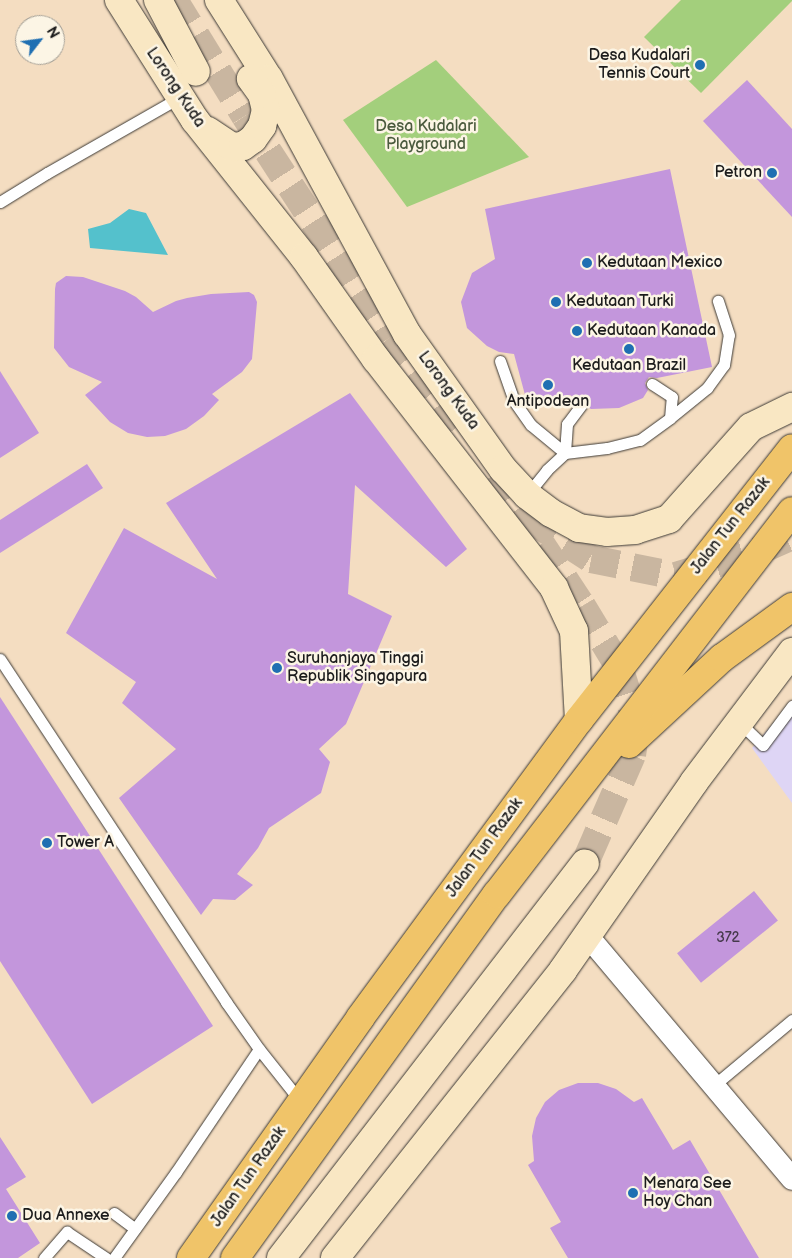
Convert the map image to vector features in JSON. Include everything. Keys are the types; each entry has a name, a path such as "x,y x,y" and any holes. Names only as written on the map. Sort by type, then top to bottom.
{"main road":[{"name":"Jalan Tun Razak","path":"191,1258 360,1018 579,720 792,448"},
{"path":"236,1258 497,894 792,512"},
{"path":"571,796 722,658 792,607"}],"street":[{"name":"Lorong Kuda","path":"119,0 195,120 304,257 376,359 554,588 574,631 579,720"},
{"path":"158,0 196,72"},
{"name":"Lorong Kuda","path":"219,0 269,79 407,334 504,469 527,495 551,513 579,528 607,532 635,530 668,519 751,427 792,407"},
{"path":"195,120 218,140 232,147 242,146 253,139 262,126 266,110 262,94 243,63 239,32"},
{"path":"335,1258 563,970 586,934 694,782 792,652"},
{"path":"281,1258 585,863"},
{"path":"586,934 792,1179"}],"lane":[{"path":"0,202 47,172 180,97"},
{"path":"527,495 547,470 565,453 606,448 640,440 706,388 724,365 729,336 718,301"},
{"path":"500,361 514,400 522,413 531,425 565,453"},
{"path":"652,384 672,397 670,418"},
{"path":"565,453 567,424 582,404"},
{"path":"0,659 259,1049 301,1103"},
{"path":"739,722 763,745 792,706"},
{"path":"714,1086 792,1020"},
{"path":"114,1258 259,1049"},
{"path":"114,1213 135,1229"},
{"path":"44,1258 67,1232 106,1258"}],"shaded area":[{"path":"792,701 792,803 752,748"}],"green space":[{"name":"Desa Kudalari Tennis Court","path":"681,0 792,1 701,93 644,37"},
{"name":"Desa Kudalari Playground","path":"436,60 529,157 407,207 343,120"}],"water":[{"path":"129,209 146,213 168,255 90,248 88,229 110,223"}],"building":[{"name":"Petron","path":"747,80 792,129 792,217 703,121"},
{"path":"670,169 712,367 657,378 649,377 645,383 648,390 643,398 619,408 591,409 588,407 589,402 586,398 580,397 576,399 570,395 528,406 514,354 499,352 487,346 467,328 461,302 472,273 495,259 485,209"},
{"path":"66,276 83,277 125,291 136,297 153,312 187,298 211,294 249,292 254,295 257,302 252,359 242,372 212,394 219,400 204,416 186,429 165,436 147,437 128,433 110,422 85,395 102,382 69,367 54,348 56,283"},
{"path":"0,371 39,433 0,458"},
{"path":"350,393 467,549 446,567 355,485 348,594 392,616 346,724 319,749 330,762 321,793 269,828 258,848 237,874 253,885 235,900 213,899 201,915 119,798 176,749 122,703 136,682 66,633 124,528 217,579 166,503"},
{"path":"87,464 103,488 0,553 0,520"},
{"name":"Tower A","path":"0,697 213,1026 92,1104 0,961"},
{"path":"754,891 778,921 701,983 677,953"},
{"name":"Menara See Hoy Chan","path":"578,1083 598,1083 616,1089 634,1102 642,1098 673,1150 690,1140 759,1258 568,1258 550,1228 561,1222 528,1165 534,1161 532,1136 536,1118 545,1102 559,1090"},
{"name":"Dua Annexe","path":"0,1137 26,1177 6,1189 40,1243 18,1258 0,1258"}],"tunnel":[{"path":"174,0 245,116 389,338 459,428"},
{"path":"495,474 582,606 619,667 632,708 635,734 632,755 585,863"},
{"path":"531,520 591,559 676,576 761,550 792,536"}],"place":[{"name":"Desa Kudalari Tennis Court","path":"700,65"},
{"name":"Petron","path":"772,173"},
{"name":"Kedutaan Mexico","path":"587,263"},
{"name":"Kedutaan Turki","path":"556,302"},
{"name":"Kedutaan Kanada","path":"577,331"},
{"name":"Kedutaan Brazil","path":"629,349"},
{"name":"Antipodean","path":"548,385"},
{"name":"Suruhanjaya Tinggi Republik Singapura","path":"277,668"},
{"name":"Tower A","path":"47,843"},
{"name":"Menara See Hoy Chan","path":"633,1193"},
{"name":"Dua Annexe","path":"12,1216"}]}
